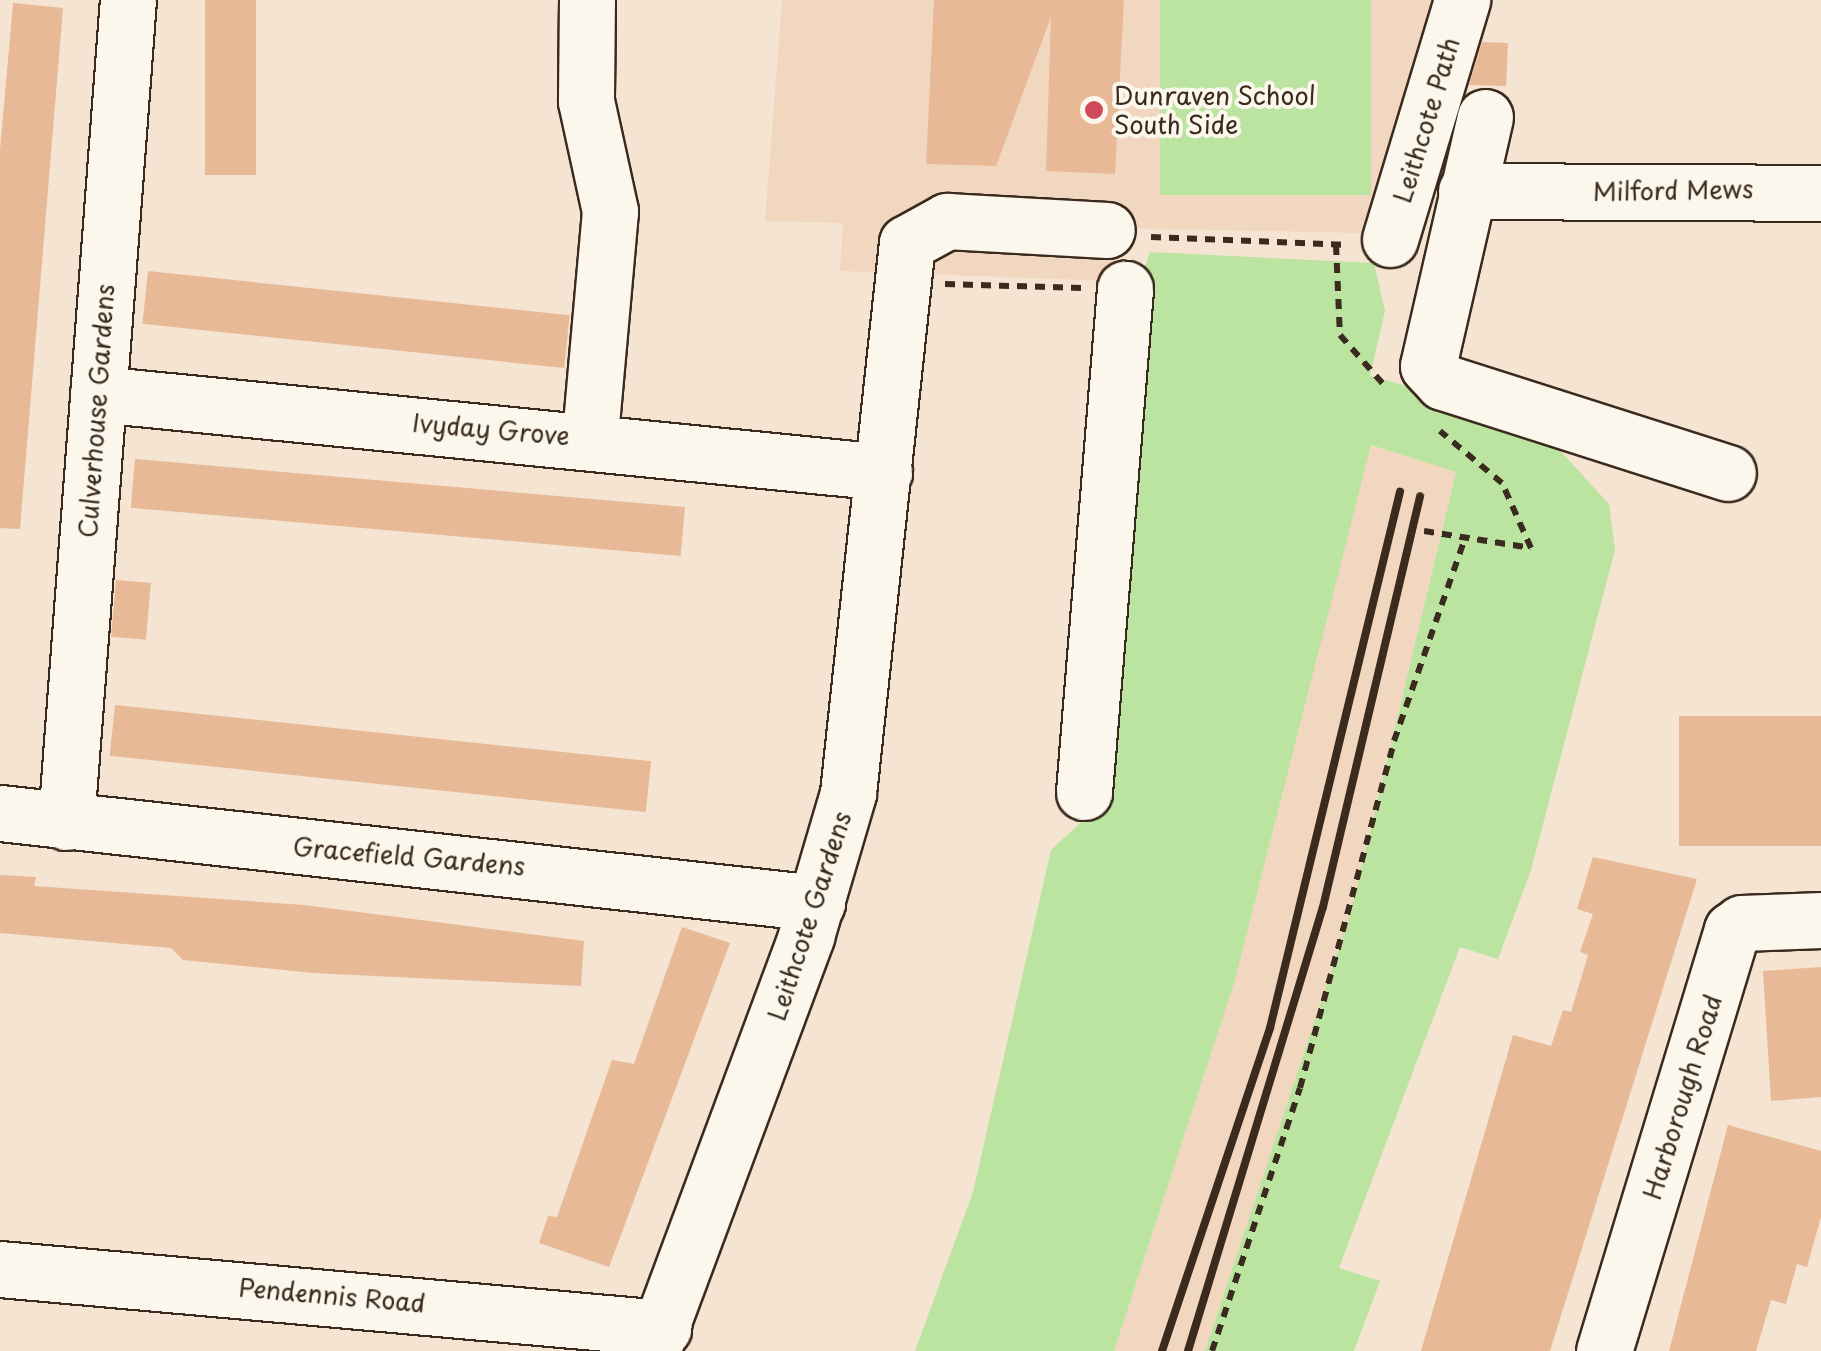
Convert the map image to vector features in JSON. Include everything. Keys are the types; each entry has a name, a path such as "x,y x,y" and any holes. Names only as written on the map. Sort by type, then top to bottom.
{"street":[{"name":"Culverhouse Gardens","path":"66,822 128,0"},
{"path":"587,0 586,101 610,211 590,438"},
{"name":"Leithcote Path","path":"1390,239 1462,0"},
{"path":"1485,117 1428,366 1443,382 1728,473"},
{"name":"Milford Mews","path":"1466,190 1821,193"},
{"name":"Leithcote Gardens","path":"658,1340 817,903 848,792 906,244 947,221 1108,230"},
{"path":"1084,792 1125,290"},
{"name":"Ivyday Grove","path":"98,394 590,438 884,472"},
{"name":"Gracefield Gardens","path":"0,814 817,903"},
{"name":"Harborough Road","path":"1604,1351 1732,930 1742,923 1821,920"},
{"name":"Pendennis Road","path":"0,1269 658,1340"}],"path":[{"path":"1424,531 1532,548"},
{"path":"1212,1351 1300,1088 1394,741 1465,538"}],"shaded area":[{"name":"Dunraven School South Side","path":"782,0 1447,0 1364,233 1116,228 1112,281 840,271 843,223 765,221"},
{"path":"1370,445 1456,471 1351,911 1205,1351 1114,1351 1235,980"}],"green space":[{"path":"1160,0 1371,0 1371,195 1160,195"},
{"path":"1150,252 1374,263 1385,311 1370,376 1532,420 1609,504 1615,550 1531,870 1498,959 1460,947 1339,1268 1380,1281 1354,1351 1205,1351 1351,911 1456,472 1371,445 1235,980 1114,1351 915,1351 973,1192 1051,850 1091,813 1140,281"}],"building":[{"path":"205,0 256,0 256,175 205,175"},
{"path":"934,0 1124,0 1115,174 1046,171 1051,17 996,166 926,164"},
{"path":"13,3 63,8 20,529 0,528 0,150"},
{"path":"1482,42 1508,43 1506,86 1469,85"},
{"path":"148,271 570,315 564,368 142,324"},
{"path":"135,459 685,507 681,556 131,508"},
{"path":"116,580 151,583 146,640 111,637"},
{"path":"115,705 651,761 646,812 110,756"},
{"path":"1679,716 1821,716 1821,846 1679,846"},
{"path":"1593,857 1697,879 1550,1351 1421,1351 1513,1035 1551,1046 1563,1010 1571,1012 1588,955 1580,952 1593,914 1577,909"},
{"path":"0,875 36,877 34,886 304,905 584,941 581,986 313,973 183,960 171,948 0,933"},
{"path":"682,927 730,943 609,1267 539,1243 548,1216 557,1217 612,1060 634,1064"},
{"path":"1821,967 1821,1097 1771,1101 1763,971"},
{"path":"1728,1125 1821,1151 1821,1217 1807,1267 1797,1264 1786,1304 1771,1300 1756,1351 1669,1351"}],"railway":[{"path":"1162,1351 1270,1028 1400,492"},
{"path":"1188,1351 1323,907 1420,496"}],"place":[{"name":"Dunraven School South Side","path":"1094,110"}]}
